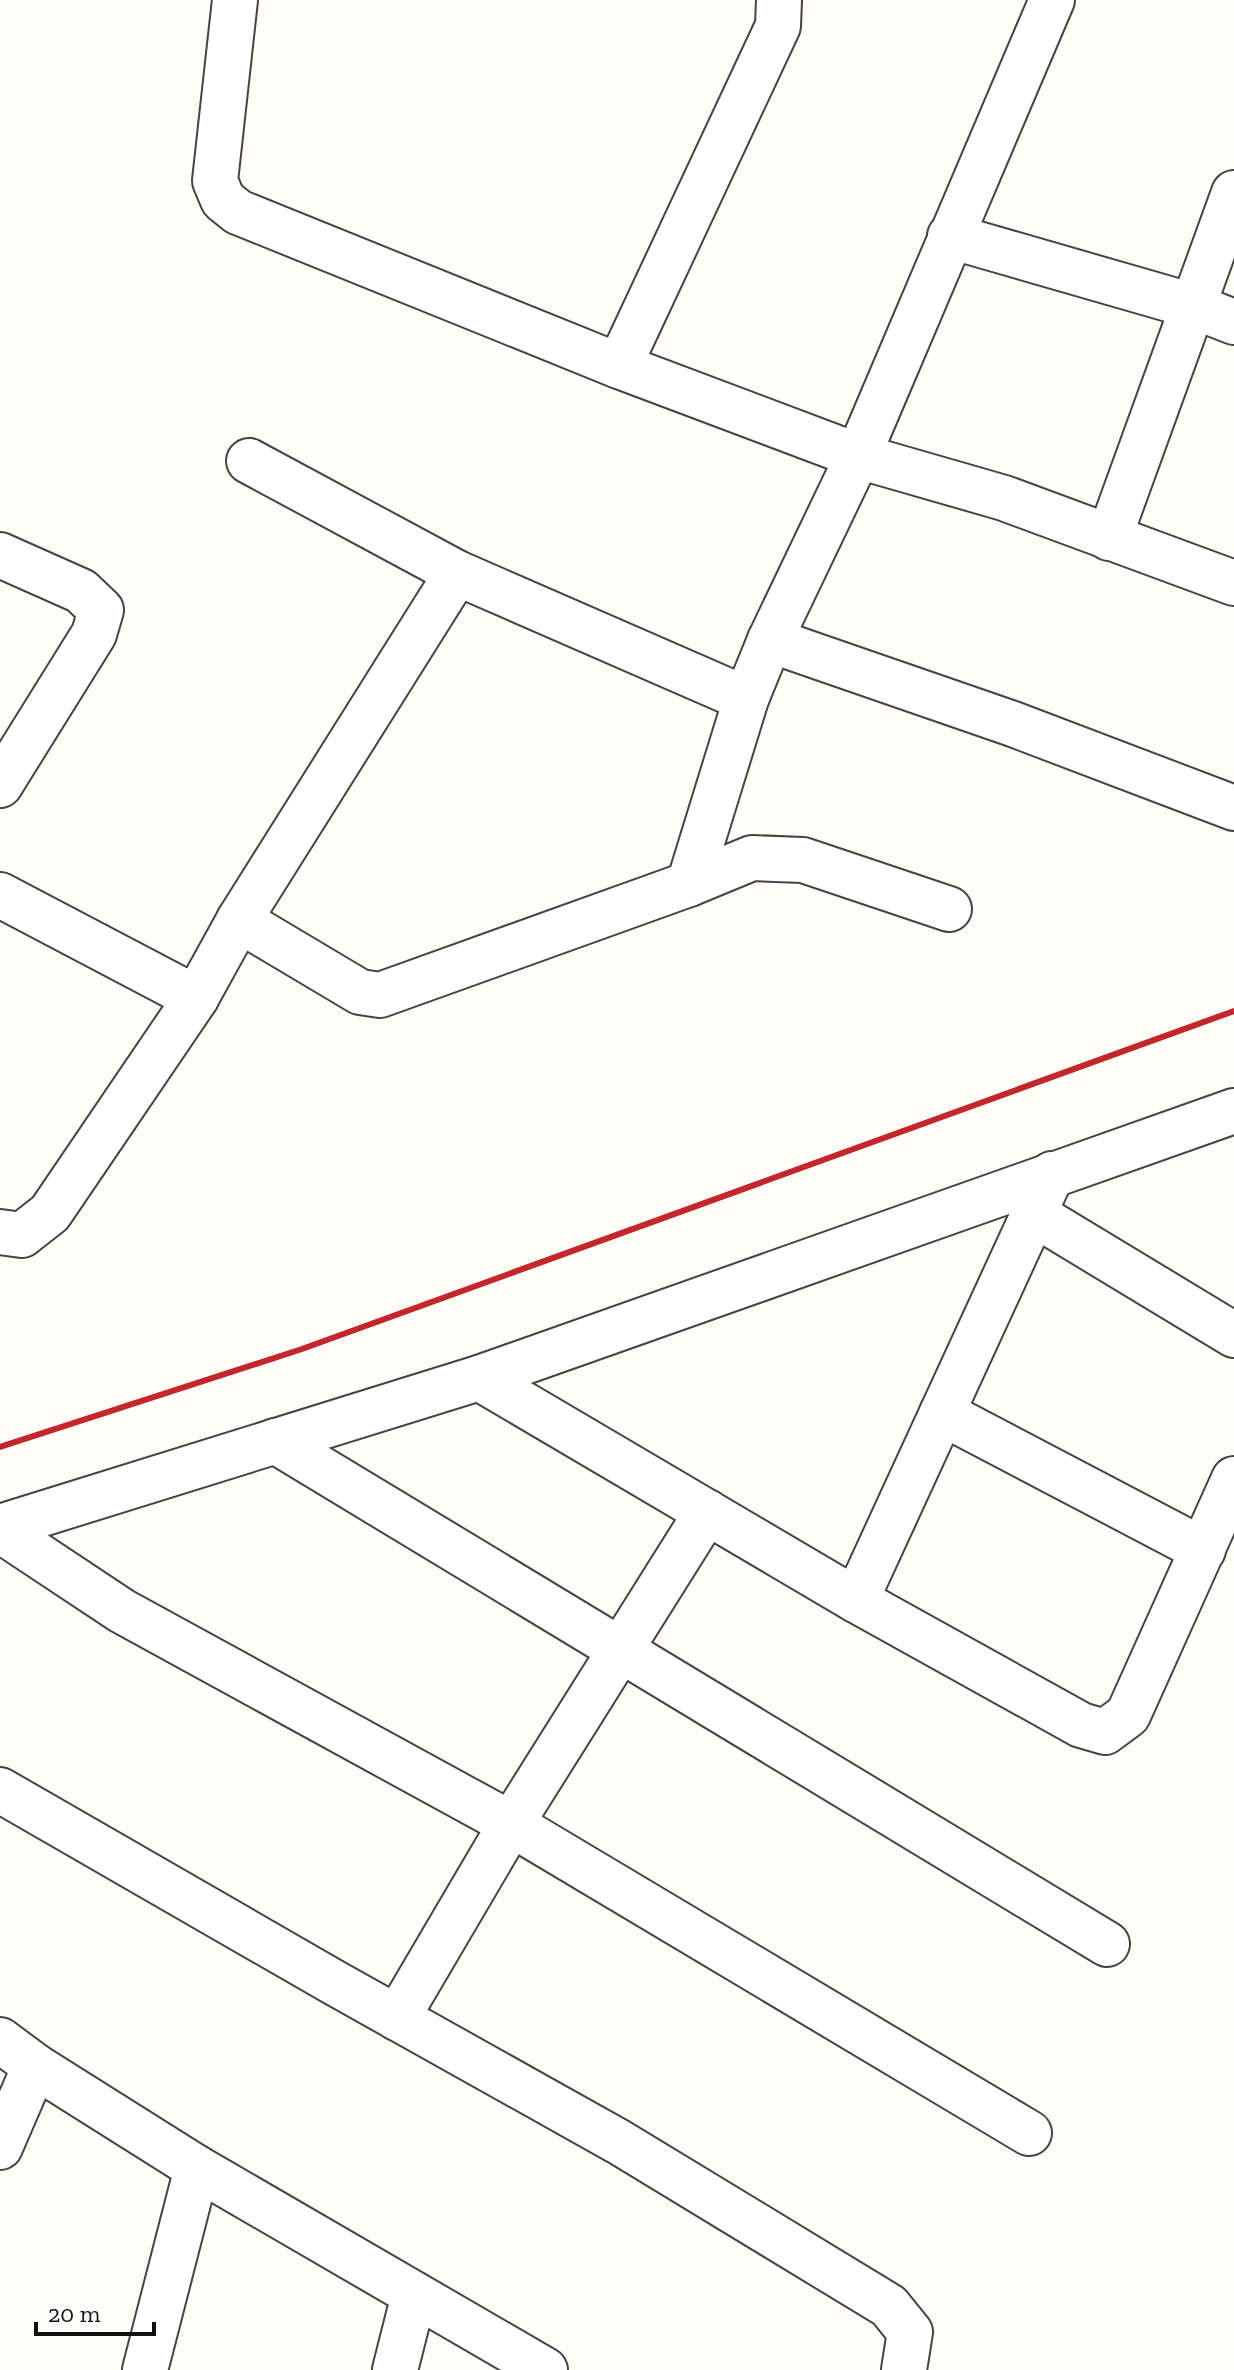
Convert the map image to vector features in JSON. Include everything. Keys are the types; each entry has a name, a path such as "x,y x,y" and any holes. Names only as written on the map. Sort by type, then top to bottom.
{"street":[{"path":"235,0 215,181 223,200 238,212 619,366 858,456 1004,498 1234,583"},
{"path":"619,366 778,26 779,0"},
{"path":"689,884 746,699 770,640 858,456 1052,0"},
{"path":"1109,538 1234,193"},
{"path":"950,236 1193,306 1234,322"},
{"path":"249,461 457,573 746,699"},
{"path":"0,555 81,591 101,610 94,634 0,785"},
{"path":"0,1232 22,1235 50,1213 196,998 239,920 457,573"},
{"path":"770,640 1013,724 1234,808"},
{"path":"239,920 360,992 380,995 689,884 752,858 803,860 949,909"},
{"path":"0,895 196,998"},
{"path":"0,1528 479,1378 1234,1111"},
{"path":"856,1600 1052,1174"},
{"path":"1034,1214 1234,1335"},
{"path":"479,1378 856,1600 1081,1725 1105,1732 1128,1715 1234,1479"},
{"path":"942,1413 1203,1550"},
{"path":"275,1441 1107,1944"},
{"path":"397,2018 511,1824 707,1512"},
{"path":"0,1528 122,1611 511,1824 1029,2133"},
{"path":"0,1790 619,2142 889,2306 910,2332 904,2370"},
{"path":"0,2147 11,2051 197,2168 545,2370"},
{"path":"145,2370 197,2168"},
{"path":"395,2370 414,2295"}],"railway":[{"path":"0,1447 302,1349 1234,1011"}]}
